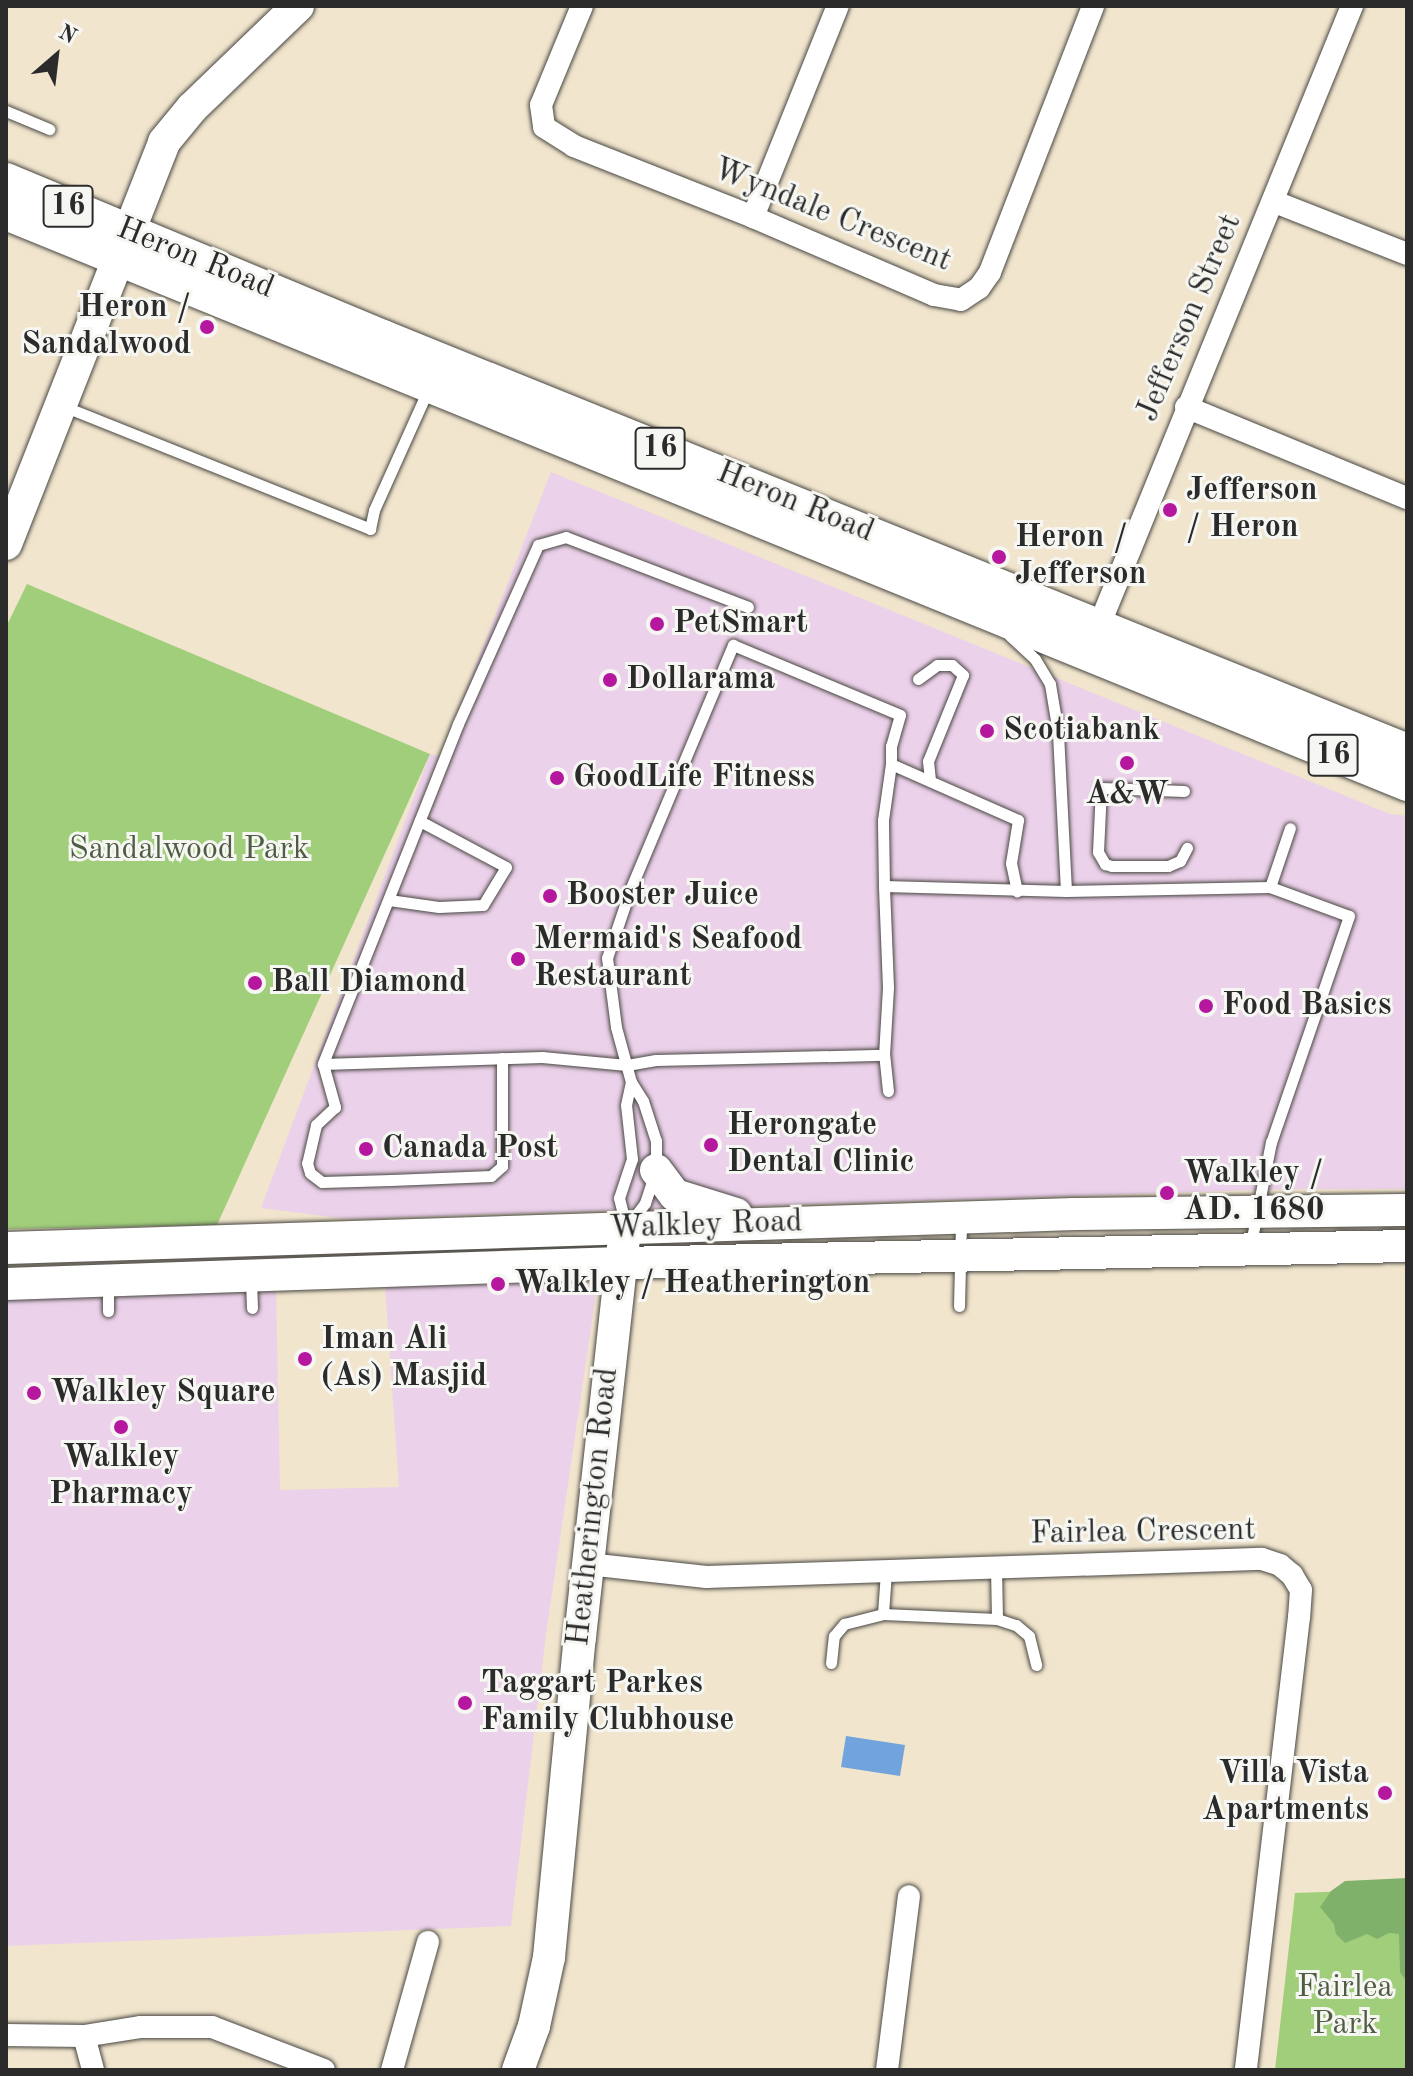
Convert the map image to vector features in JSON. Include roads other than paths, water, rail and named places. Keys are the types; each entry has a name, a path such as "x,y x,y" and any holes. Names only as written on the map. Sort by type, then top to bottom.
{"main road":[{"path":"6,544 164,142 192,108 292,8"},
{"name":"Heron Road","path":"6,180 124,247 430,386 986,614 1092,642 1407,751"},
{"name":"Heron Road","path":"6,213 124,247 1092,642 1407,784"},
{"path":"656,1170 675,1195 693,1204 791,1223"},
{"name":"Walkley Road","path":"6,1248 961,1217 1407,1210"},
{"name":"Heatherington Road","path":"518,2070 534,2026 549,1957 588,1564 626,1228"},
{"name":"Walkley Road","path":"6,1284 108,1296 251,1275 621,1263 1407,1246"}],"street":[{"name":"Wyndale Crescent","path":"582,6 541,105 544,127 574,146 753,217 934,295 961,300 979,288 990,272 1093,6"},
{"path":"753,217 838,6"},
{"name":"Jefferson Street","path":"1092,642 1186,407 1275,202 1352,6"},
{"path":"1275,202 1407,254"},
{"path":"1186,407 1407,498"},
{"name":"Fairlea Crescent","path":"588,1564 706,1577 1262,1559 1280,1565 1292,1575 1301,1590 1246,2070"},
{"path":"887,2070 909,1896"},
{"path":"392,2070 428,1942"},
{"path":"6,2035 84,2036 141,2027 212,2027 324,2070"},
{"path":"84,2036 93,2070"}],"lane":[{"path":"6,111 49,129"},
{"path":"62,406 370,529 374,510 430,386"},
{"path":"502,1058 502,1166 491,1176 322,1182 310,1173 307,1163 316,1125 335,1107 323,1064 458,724 538,545 566,537 748,607"},
{"path":"986,614 1044,671 1058,732 1066,891"},
{"path":"626,1228 645,1203 656,1170 656,1141 643,1101 631,1082 614,1020 607,958 612,939 733,645 900,715 891,746 883,820 888,987 884,1055 888,1091"},
{"path":"918,679 937,665 952,665 963,675 928,761 930,781"},
{"path":"891,764 1018,820 1011,863 1017,891"},
{"path":"1184,791 1101,788 1098,792 1098,852 1105,864 1112,866 1168,866 1180,861 1187,848"},
{"path":"389,900 439,907 483,905 506,867 420,821"},
{"path":"1270,887 1290,828"},
{"path":"884,886 1017,891 1270,887 1349,916 1271,1142 1250,1250"},
{"path":"323,1064 502,1058 595,1060 627,1065 656,1060 884,1055"},
{"path":"626,1228 619,1198 632,1159 626,1105 631,1082"},
{"path":"959,1306 961,1217"},
{"path":"251,1275 252,1308"},
{"path":"996,1569 997,1619"},
{"path":"883,1614 886,1572"},
{"path":"831,1663 834,1636 844,1624 883,1614 997,1619 1016,1625 1029,1636 1036,1665"}],"water":[{"path":"846,1736 905,1745 900,1776 841,1767"}],"place":[{"name":"Heron / Sandalwood","path":"207,327"},
{"name":"Jefferson / Heron","path":"1170,510"},
{"name":"Heron / Jefferson","path":"999,557"},
{"name":"PetSmart","path":"657,624"},
{"name":"Dollarama","path":"610,680"},
{"name":"Scotiabank","path":"987,731"},
{"name":"A&W","path":"1127,763"},
{"name":"GoodLife Fitness","path":"557,778"},
{"name":"Booster Juice","path":"550,896"},
{"name":"Mermaid's Seafood Restaurant","path":"518,959"},
{"name":"Ball Diamond","path":"255,983"},
{"name":"Food Basics","path":"1206,1006"},
{"name":"Herongate Dental Clinic","path":"711,1145"},
{"name":"Canada Post","path":"366,1149"},
{"name":"Walkley / AD. 1680","path":"1167,1193"},
{"name":"Walkley / Heatherington","path":"498,1284"},
{"name":"Iman Ali (As) Masjid","path":"305,1359"},
{"name":"Walkley Square","path":"34,1393"},
{"name":"Walkley Pharmacy","path":"121,1427"},
{"name":"Taggart Parkes Family Clubhouse","path":"465,1703"},
{"name":"Villa Vista Apartments","path":"1385,1793"}],"park label":[{"name":"Sandalwood Park","path":"189,850"},
{"name":"Fairlea Park","path":"1345,2008"}]}
